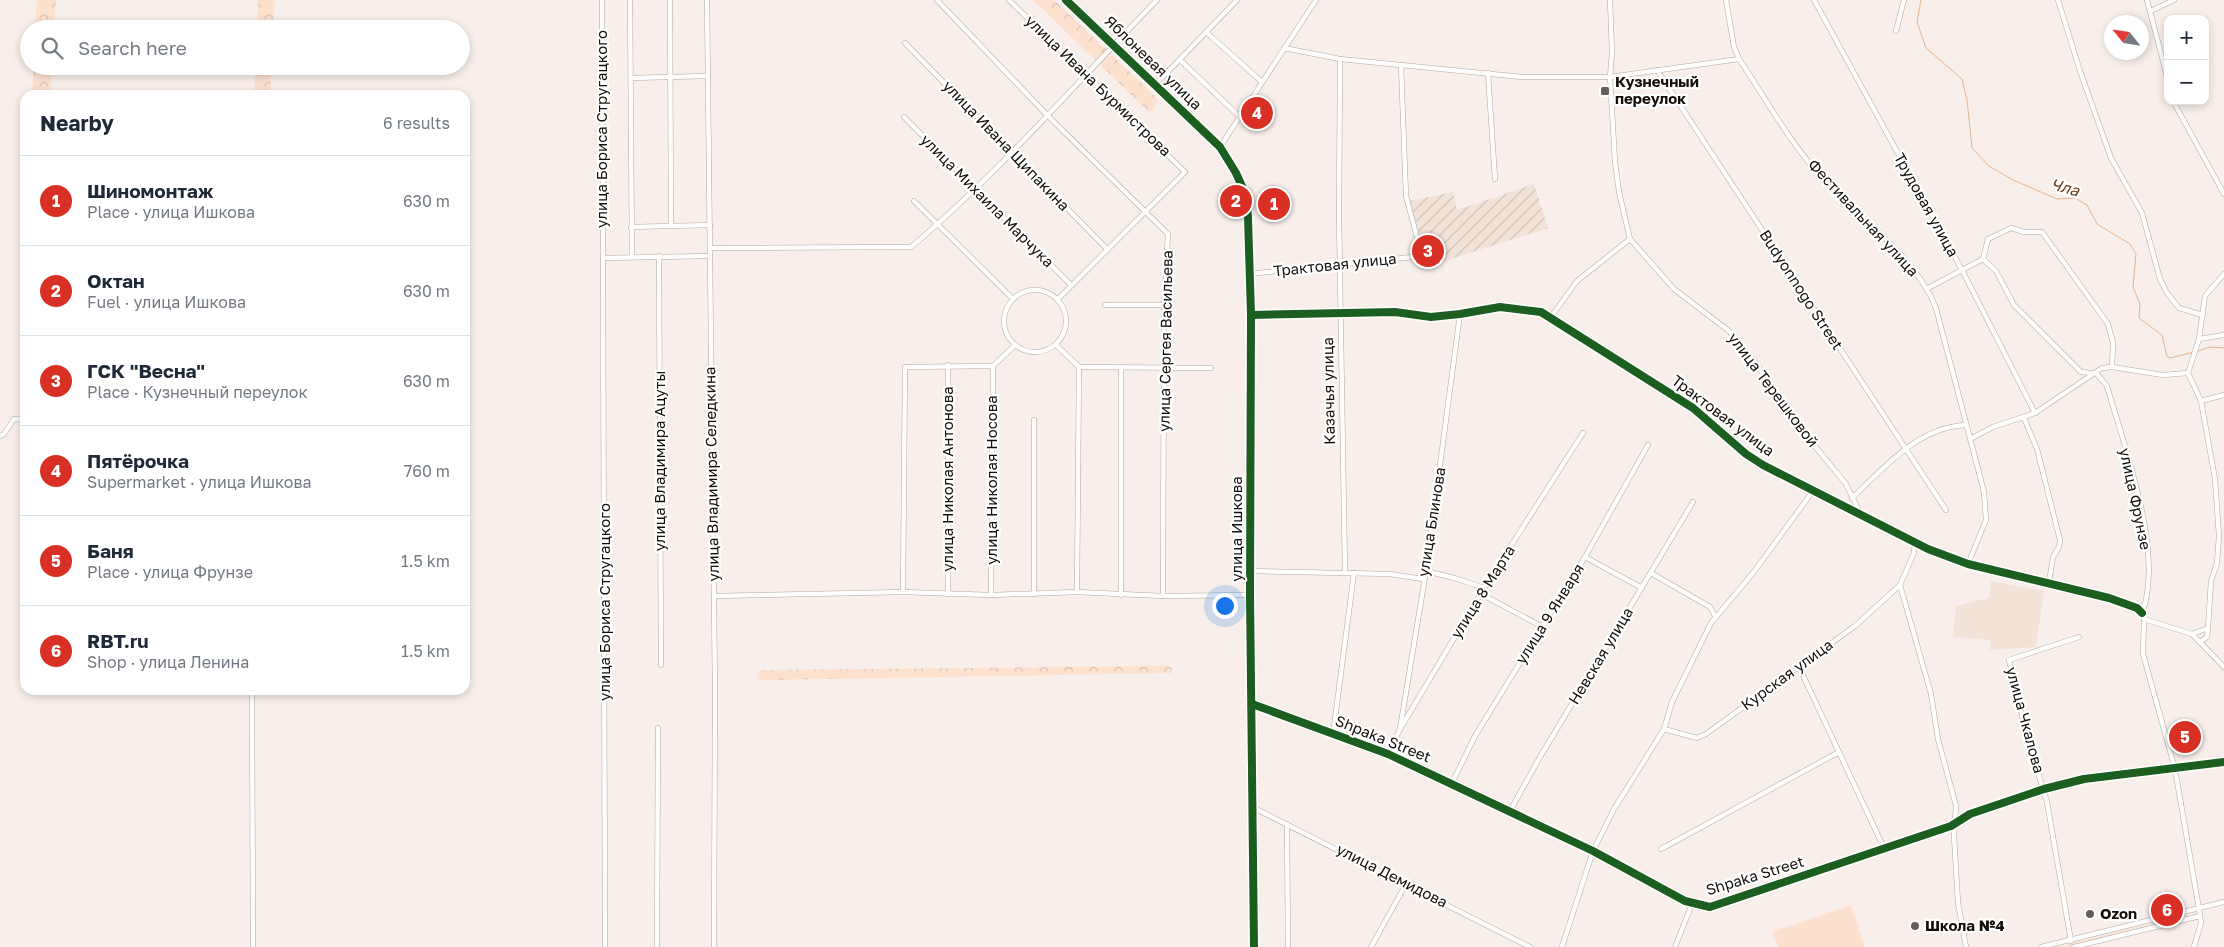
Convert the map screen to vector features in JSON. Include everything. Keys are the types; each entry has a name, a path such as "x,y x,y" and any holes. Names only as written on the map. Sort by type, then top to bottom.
{"street":[{"name":"улица Бориса Стругацкого","path":"602,0 605,947"},
{"path":"630,0 632,257"},
{"path":"670,0 671,226"},
{"name":"улица Владимира Селедкина","path":"707,0 714,596 714,947"},
{"name":"улица Сергея Васильева","path":"937,0 1048,116 1168,234 1164,305 1163,596"},
{"name":"улица Ивана Бурмистрова","path":"1010,0 1185,172 1146,211"},
{"name":"Яблоневая улица","path":"1066,0 1156,84 1220,148"},
{"path":"710,248 911,247 939,224 1048,116 1157,0"},
{"path":"1156,84 1237,0"},
{"path":"1220,148 1316,0"},
{"name":"улица Терешковой","path":"1610,0 1612,52 1610,77 1616,170 1630,239 1674,289 1730,331 1755,362 1800,428 1846,484 1860,513"},
{"name":"Фестивальная улица","path":"1726,0 1734,47 1739,59 1816,171 1906,261 1928,288 1936,308 1964,424 1970,439 1984,492 1986,520 1968,564"},
{"name":"Трудовая улица","path":"1814,0 1962,270 2035,412"},
{"path":"1896,31 1904,0"},
{"path":"2058,0 2111,158 2142,213 2160,279 2167,294 2179,308 2203,315"},
{"path":"2148,0 2164,64"},
{"path":"2151,12 2174,0"},
{"path":"1206,32 1262,82"},
{"name":"улица Ивана Щипакина","path":"905,43 1107,249"},
{"path":"1284,48 1340,59 1522,77 1610,77 1739,59"},
{"name":"Казачья улица","path":"1340,59 1340,265 1345,573"},
{"path":"1180,60 1239,116"},
{"name":"Трактовая улица","path":"1249,274 1422,256 1406,196 1400,65"},
{"name":"Budyonnogo Street","path":"1657,70 1946,510"},
{"path":"1488,74 1495,179"},
{"path":"630,78 708,76"},
{"path":"2175,105 2224,194"},
{"name":"улица Михаила Марчука","path":"904,117 1071,285"},
{"name":"улица Ишкова","path":"1220,148 1236,173 1245,193 1248,217 1251,315 1250,595 1254,947"},
{"path":"914,201 1013,299"},
{"path":"1058,300 1146,211"},
{"path":"631,227 710,225"},
{"path":"1928,288 1983,259 1988,240 2001,232 2010,228 2024,232 2042,232 2108,324 2113,343 2112,367"},
{"path":"1551,316 1577,281 1630,239"},
{"name":"улица Владимира Ацуты","path":"659,256 660,665"},
{"path":"603,258 710,256"},
{"path":"1983,259 1996,271 2014,305 2055,347 2080,372 2096,373"},
{"path":"2200,642 2206,637 2208,628 2211,581 2217,563 2218,536 2215,479 2201,401 2188,373 2199,339 2205,296 2224,274"},
{"path":"1028,290 1038,290 1048,293 1058,300 1065,312 1066,324 1057,346 1027,352 1014,346 1007,336 1004,324 1005,314 1013,299 1028,290"},
{"path":"1105,305 1164,305"},
{"name":"Трактовая улица","path":"1251,315 1395,312 1431,317 1500,307 1527,309 1551,316 1693,408 1746,454 1763,465 1860,513 1915,543 1968,564 2109,598 2137,608 2143,616 2192,634"},
{"name":"улица Блинова","path":"1400,730 1423,579 1426,571 1460,314"},
{"path":"2199,339 2224,335"},
{"path":"903,592 905,367 948,365 993,366 1014,346"},
{"path":"1057,346 1079,367 1121,369 1211,368"},
{"name":"улица Николая Антонова","path":"948,365 948,594"},
{"name":"улица Николая Носова","path":"991,595 993,366"},
{"path":"1078,592 1079,367"},
{"path":"1970,439 1993,427 2024,418 2102,368 2112,367 2163,375 2188,373"},
{"path":"1121,369 1121,595"},
{"name":"улица Фрунзе","path":"2096,373 2107,386 2140,506 2149,570 2147,600 2143,616 2143,654 2175,769 2201,923 2194,947"},
{"path":"2201,401 2224,395"},
{"path":"2024,418 2038,449 2060,540 2060,547 2053,558 2050,584"},
{"path":"0,436 4,434 14,419 20,420"},
{"path":"1034,420 1034,594"},
{"path":"1852,498 1905,448 1936,430 1964,424"},
{"name":"улица 8 Марта","path":"1388,754 1400,730 1484,588 1583,433"},
{"name":"улица 9 Января","path":"1452,783 1475,736 1541,626 1585,558 1648,445"},
{"path":"1562,947 1593,851 1614,809 1664,729 1672,702 1715,616 1723,610 1753,573 1813,491"},
{"name":"Невская улица","path":"1510,811 1540,757 1693,502"},
{"path":"1915,543 1914,552 1900,584 1931,694 1938,739 1956,806 1954,836 1958,903 1966,947"},
{"path":"1585,558 1642,588"},
{"path":"1251,570 1390,574 1423,579"},
{"path":"1426,571 1484,588"},
{"path":"1333,734 1354,573"},
{"path":"1651,573 1710,608 1715,616"},
{"name":"Курская улица","path":"1664,729 1697,738 1856,626 1900,584"},
{"path":"714,596 903,592 991,595 1078,592 1163,596 1250,595"},
{"path":"1481,594 1541,626"},
{"path":"2208,628 2192,634 2224,667"},
{"name":"улица Чкалова","path":"2071,941 2044,789 2028,740 2009,660 2080,637"},
{"path":"1799,667 1884,848"},
{"path":"252,695 253,947"},
{"name":"Shpaka Street","path":"1252,704 1388,754 1593,851 1692,904 1710,907 1951,826 1970,814 2044,789 2084,779 2224,762"},
{"path":"658,728 658,947"},
{"path":"1661,849 1839,752"},
{"name":"улица Демидова","path":"1252,807 1530,947"},
{"path":"1287,824 1288,947"},
{"path":"1371,947 1406,884"},
{"path":"2041,947 2224,902"},
{"path":"1675,947 1692,904"},
{"path":"2074,947 2200,916"}],"shaded area":[{"path":"1534,184 1548,228 1429,266 1409,201 1453,192 1457,210"},
{"path":"1991,581 2044,591 2036,647 1990,650 1991,640 1953,637 1956,606 1989,598"}],"green space":[{"path":"37,0 56,0 55,20 36,20"},
{"path":"258,0 275,0 274,20 257,20"},
{"path":"1033,0 1054,0 1156,97 1158,101 1153,111 1148,111"},
{"path":"33,75 51,75 50,90 32,90"},
{"path":"255,75 271,75 270,90 254,90"},
{"path":"1166,666 1172,668 1172,673 762,680 757,678 759,670"},
{"path":"1851,905 1865,947 1778,947 1772,932"},
{"path":"2193,913 2070,946 2052,947 2070,944"}],"waterway":[{"name":"Чла","path":"1921,0 1917,22 1926,48 1962,79 1967,100 1972,148 1989,166 2013,180 2057,199 2075,198 2087,205 2097,224 2130,244 2136,254 2133,287 2140,304 2139,318 2162,335 2167,356 2170,358 2194,352"},
{"name":"Чла","path":"2198,351 2210,347 2224,348"}],"cycle path":[{"path":"1066,0 1220,147 1236,173 1245,193 1248,217 1251,315 1250,595 1254,947"},
{"path":"1251,315 1395,312 1431,317 1500,307 1541,312 1693,408 1746,454 1763,465 1928,549 1968,564 2109,598 2137,608 2142,613"},
{"path":"1252,704 1388,754 1593,851 1685,901 1710,907 1951,826 1970,814 2044,789 2084,779 2224,762"}],"place":[{"name":"Кузнечный переулок","path":"1605,91"},
{"name":"Пятёрочка","path":"1257,113"},
{"name":"Октан","path":"1236,201"},
{"name":"Шиномонтаж","path":"1274,204"},
{"name":"ГСК \"Весна\"","path":"1428,251"},
{"name":"Баня","path":"2185,737"},
{"name":"RBT.ru","path":"2167,910"},
{"name":"Ozon","path":"2090,914"},
{"name":"Школа №4","path":"1915,926"}]}
